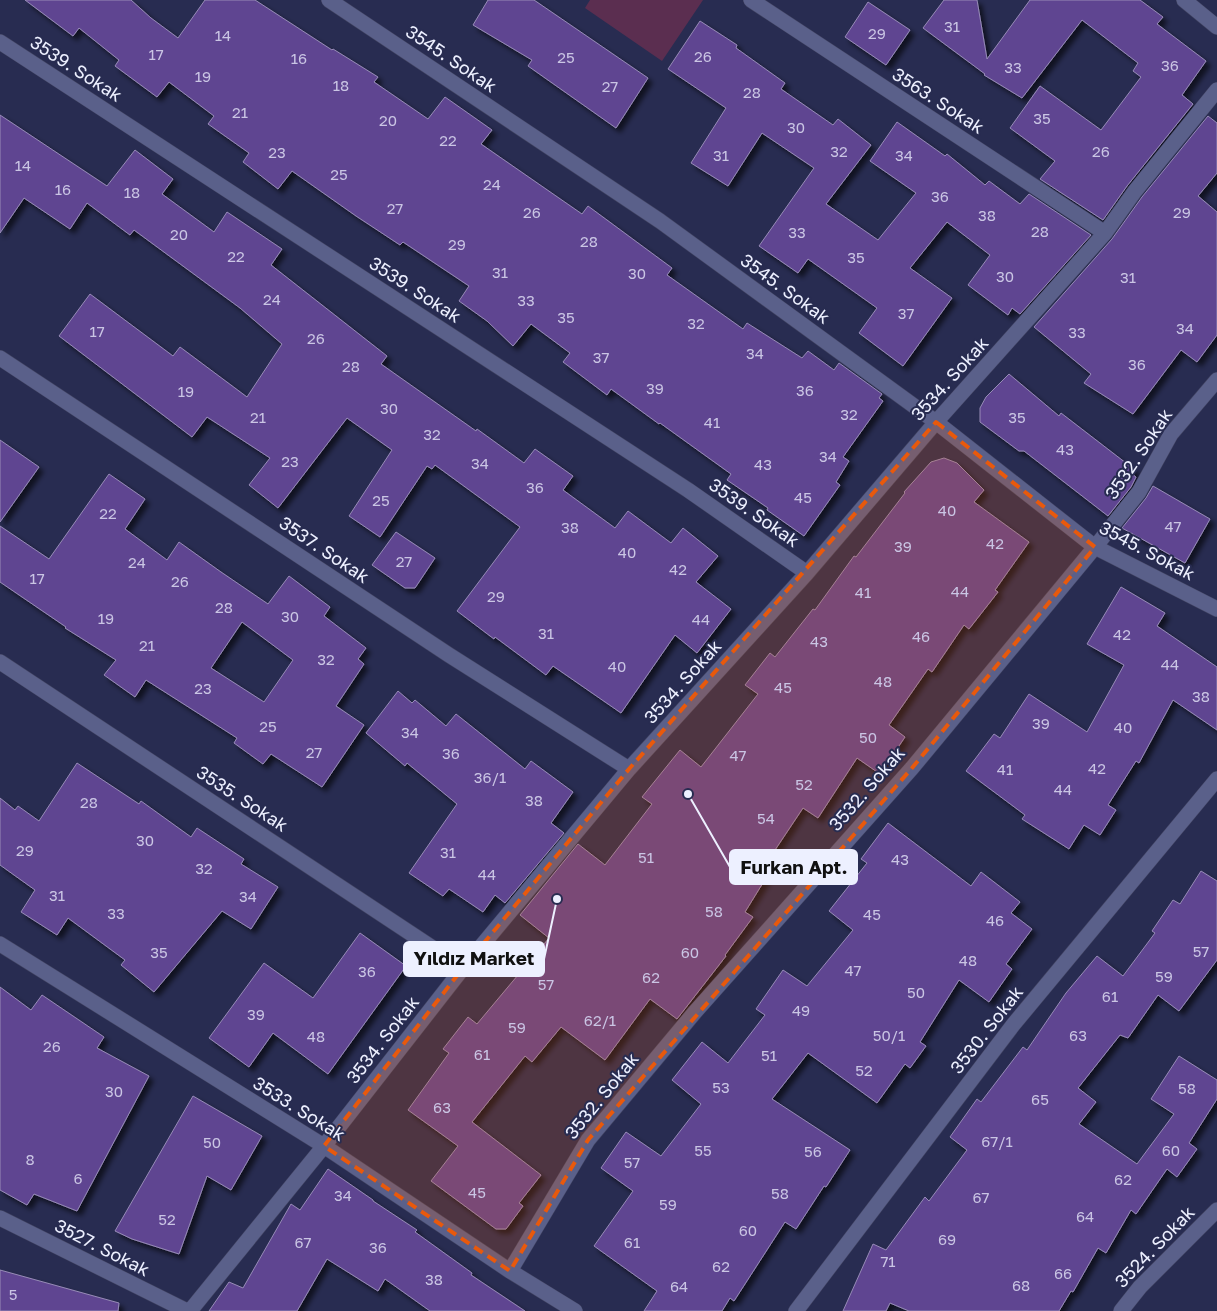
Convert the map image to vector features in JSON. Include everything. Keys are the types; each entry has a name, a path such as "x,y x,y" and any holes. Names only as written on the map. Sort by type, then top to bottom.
{"street":[{"name":"3545. Sokak","path":"329,0 660,221 936,422 1095,547 1217,609"},
{"name":"3563. Sokak","path":"751,0 1105,233"},
{"path":"1184,0 1217,27"},
{"name":"3539. Sokak","path":"0,42 688,490 808,572"},
{"name":"3534. Sokak","path":"188,1311 324,1146 464,968 629,769 808,572 936,422 1105,233 1135,191 1217,90"},
{"name":"3537. Sokak","path":"0,358 449,655 629,769"},
{"name":"3532. Sokak","path":"510,1271 588,1140 695,1012 912,768 1095,547 1140,492 1171,434 1217,380"},
{"name":"3535. Sokak","path":"0,662 464,968"},
{"name":"3530. Sokak","path":"796,1311 1013,1025 1217,779"},
{"name":"3533. Sokak","path":"0,944 324,1146 510,1271 576,1311"},
{"name":"3524. Sokak","path":"1121,1311 1140,1287 1217,1210"},
{"name":"3527. Sokak","path":"0,1218 188,1311"}],"highlighted area":[{"path":"936,422 1095,547 912,768 588,1140 510,1271 324,1146 463,968 629,769"}],"shaded area":[{"path":"590,0 703,0 662,61 585,8"}],"building":[{"path":"25,0 131,0 178,38 205,0 255,0 332,50 378,77 374,82 428,119 445,97 492,130 481,144 582,214 588,206 672,268 667,275 743,329 747,323 802,358 808,351 834,370 839,363 882,394 879,398 883,401 843,457 849,461 836,482 840,485 804,536 727,480 731,474 611,389 607,395 563,362 570,353 531,324 513,346 487,321 459,301 469,286 403,242 400,245 292,171 278,189 243,162 249,153 208,124 214,116 169,82 157,97 115,66 119,60 79,28 73,36"},
{"path":"488,0 534,0 648,78 616,128 528,66 532,60 473,25"},
{"path":"944,0 977,0 987,59 1030,0 1140,0 1163,17 1157,24 1206,61 1182,95 1193,104 1127,186 1103,220 1040,179 1055,161 1010,128 1040,86 1101,130 1141,77 1133,71 1138,63 1082,20 1022,98 984,75 923,28"},
{"path":"868,2 910,30 886,65 845,37"},
{"path":"700,21 737,45 736,48 785,83 781,89 833,125 838,119 871,145 826,204 878,240 916,193 870,161 897,122 945,156 947,154 985,185 989,181 1020,204 1029,194 1091,235 1020,314 1012,308 1008,315 968,285 990,255 947,222 910,268 952,298 903,366 859,333 877,308 808,259 798,273 759,246 814,168 762,133 728,186 691,163 726,108 668,69"},
{"path":"0,115 107,186 135,150 173,179 162,194 214,232 227,212 282,249 271,265 387,356 381,364 476,431 477,429 524,463 535,449 573,476 563,490 615,528 628,511 671,543 683,528 718,556 696,582 731,609 697,653 675,635 621,713 553,666 546,675 457,611 520,527 435,465 432,469 427,466 380,537 349,516 392,450 347,418 278,508 249,485 270,458 207,417 192,437 59,336 90,294 173,356 180,347 247,397 282,344 240,308 134,230 130,235 87,203 70,229 24,198 0,233"},
{"path":"1208,116 1217,123 1217,173 1198,196 1217,212 1217,335 1197,362 1181,350 1133,414 1084,383 1091,374 1034,327 1112,239 1142,197"},
{"path":"1009,374 1059,416 1061,413 1135,470 1132,474 1136,477 1131,487 1108,516 1024,451 1019,451 980,422 980,408 986,397"},
{"path":"0,440 39,467 0,522"},
{"path":"944,458 957,463 984,490 974,502 1029,542 995,590 998,592 969,629 964,625 932,672 928,669 889,725 905,737 880,774 857,758 818,818 803,808 771,856 777,860 745,912 753,917 726,956 677,1019 650,999 605,1060 561,1027 532,1062 525,1056 472,1122 541,1175 519,1203 523,1206 506,1229 496,1229 431,1181 458,1146 408,1110 449,1053 443,1049 468,1017 477,1024 549,938 520,915 578,844 605,865 652,804 642,797 680,750 701,767 758,694 745,685 770,653 775,657 813,609 815,610 904,492 931,462"},
{"path":"109,474 145,499 125,529 167,560 179,542 268,604 289,576 330,607 324,616 366,648 358,659 364,664 336,706 364,725 322,787 271,754 263,764 234,743 237,738 146,680 135,697 104,675 116,660 65,628 0,582 0,526 49,559","holes":["242,622 293,660 264,702 211,668"]},
{"path":"1153,486 1210,519 1185,563 1122,528"},
{"path":"396,532 435,558 415,588 405,588 372,565"},
{"path":"1121,587 1165,613 1157,626 1217,667 1217,730 1173,700 1139,763 1136,761 1108,805 1116,810 1100,835 1084,825 1069,849 1022,819 1025,815 966,771 994,734 1000,738 1029,694 1087,732 1124,665 1087,644"},
{"path":"398,691 412,703 415,700 446,726 456,714 525,769 531,761 573,792 551,823 564,833 505,903 495,895 483,912 449,889 443,896 409,873 457,804 407,763 405,766 366,733"},
{"path":"77,763 139,804 141,801 191,837 197,828 244,859 241,864 278,887 251,929 222,911 154,992 121,965 125,960 68,918 57,935 21,912 35,890 0,865 0,798 15,810 18,806 39,821"},
{"path":"888,823 971,886 981,872 1020,902 1011,913 1032,929 1006,964 1012,969 989,1002 959,980 920,1042 926,1046 910,1068 905,1064 877,1103 808,1053 772,1099 850,1150 796,1229 785,1222 734,1301 730,1298 722,1311 644,1311 657,1291 594,1246 633,1191 601,1168 626,1132 661,1156 701,1104 672,1080 702,1042 728,1063 765,1015 756,1009 783,970 807,986 853,930 829,911 867,863 861,859"},
{"path":"1201,871 1217,881 1217,960 1179,1011 1158,995 1128,1038 1120,1035 1078,1088 1096,1102 1079,1124 1137,1164 1174,1114 1151,1099 1179,1056 1217,1080 1217,1099 1189,1143 1197,1149 1177,1177 1167,1169 1136,1214 1131,1210 1106,1253 1098,1248 1073,1292 1071,1291 1059,1311 909,1311 890,1303 886,1311 843,1311 873,1244 886,1250 925,1197 929,1201 967,1150 950,1137 977,1099 981,1102 1023,1047 1027,1050 1066,993 1097,956 1123,976 1155,933 1152,931 1173,900 1180,904"},
{"path":"360,933 406,966 328,1074 273,1033 249,1067 209,1038 264,963 313,998"},
{"path":"0,987 31,1010 42,995 104,1037 97,1048 149,1076 77,1211 34,1194 27,1205 0,1190"},
{"path":"193,1096 262,1136 231,1190 207,1176 179,1254 132,1239 115,1231"},
{"path":"328,1169 417,1230 415,1232 472,1273 471,1275 525,1311 430,1311 385,1279 378,1291 327,1259 297,1311 209,1311 229,1282 243,1288 291,1204 300,1210"},
{"path":"0,1270 119,1303 118,1311 0,1311"}],"place":[{"name":"Furkan Apt.","path":"688,794"},
{"name":"Yıldız Market","path":"557,899"}]}
